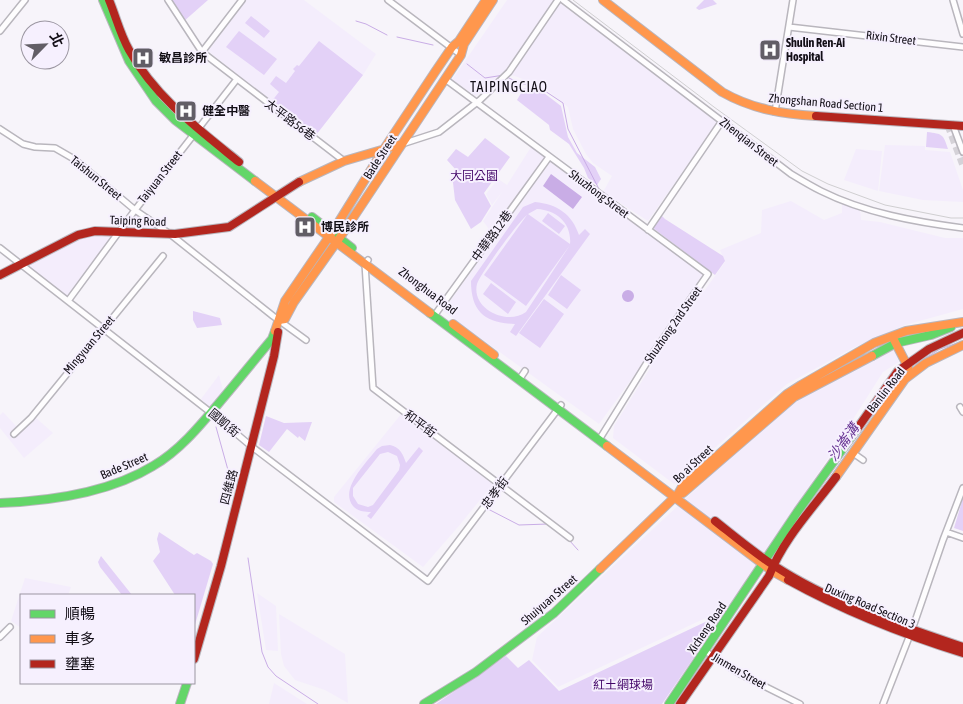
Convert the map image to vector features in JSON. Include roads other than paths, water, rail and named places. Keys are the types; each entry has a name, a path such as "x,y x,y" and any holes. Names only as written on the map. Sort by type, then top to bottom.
{"street":[{"path":"0,31 25,0"},
{"name":"太平路56巷","path":"168,0 202,52 344,161"},
{"path":"202,52 242,0"},
{"path":"388,0 461,54"},
{"name":"Bade Street","path":"280,320 285,318 302,289 338,240 445,79 461,54 461,43 486,0"},
{"name":"Bade Street","path":"0,503 26,502 91,491 125,481 162,460 212,413 272,339 285,301 331,235 384,149 452,47 461,43 493,0"},
{"name":"Taiping Road","path":"0,275 78,235 95,231 170,234 229,227 302,180 344,161 439,132 454,122 509,72 558,0"},
{"name":"Zhenqian Street","path":"563,0 791,174 823,192 892,216 963,228"},
{"name":"Zhongshan Road Section 1","path":"603,0 726,96 750,106 775,112 963,126"},
{"path":"775,112 793,0"},
{"path":"952,0 963,34"},
{"name":"Zhonghua Road","path":"108,2 125,56 152,96 169,115 195,131 435,314 522,376 600,438 772,568"},
{"name":"Rixin Street","path":"789,27 963,46"},
{"name":"Taiyuan Street","path":"68,301 195,131 237,79"},
{"name":"Shuzhong Street","path":"445,79 648,230"},
{"path":"648,230 722,122"},
{"path":"953,125 963,152"},
{"name":"Taishun Street","path":"0,129 23,144 55,148 68,155 135,210 170,234"},
{"name":"中華路12巷","path":"435,314 549,157"},
{"name":"Shuzhong 2nd Street","path":"600,438 651,356 708,274 648,230"},
{"path":"170,234 306,340"},
{"name":"國凱街","path":"0,248 428,582"},
{"name":"Mingyuan Street","path":"14,434 31,418 163,256"},
{"name":"和平街","path":"366,262 373,388 570,538"},
{"name":"四維路","path":"195,655 221,566 252,446 275,353 280,320"},
{"name":"Bo ai Street","path":"676,495 683,493 794,397 894,339 931,335 963,322"},
{"path":"906,364 933,347 963,333"},
{"path":"894,339 911,374"},
{"name":"Banlin Road","path":"772,568 790,538 906,378 926,363 963,345"},
{"name":"Banlin Road","path":"764,562 862,421 898,371 906,364"},
{"name":"忠孝街","path":"428,582 560,407"},
{"path":"853,453 863,460"},
{"path":"883,704 963,488"},
{"name":"Shuiyuan Street","path":"424,704 476,672 554,614 676,495"},
{"path":"946,532 963,538"},
{"name":"Xicheng Road","path":"669,704 764,562"},
{"name":"Xicheng Road","path":"680,704 714,657 772,568"},
{"name":"Duxing Road Section 3","path":"772,568 910,633 963,653"},
{"path":"0,637 10,627"},
{"name":"Duxing Road Section 3","path":"910,633 963,647"},
{"name":"Jinmen Street","path":"705,650 740,674 800,704"},
{"path":"180,704 187,684"}],"waterway":[{"path":"356,21 387,35"},
{"path":"397,37 433,45"},
{"path":"467,64 485,78 504,75"},
{"path":"507,77 519,83 539,87 563,103 568,129 600,191"},
{"name":"沙崙溝","path":"916,364 940,349 963,341"},
{"name":"沙崙溝","path":"817,495 885,401"},
{"path":"216,427 228,470"},
{"path":"488,509 519,525 548,524"},
{"path":"569,540 578,550"},
{"path":"248,558 262,652 268,667 276,676 318,704"}],"tunnel":[{"path":"948,124 963,164"}],"railway":[{"path":"573,0 802,171 828,184 885,205 951,218 963,218"}],"place":[{"name":"Shulin Ren-Ai Hospital","path":"770,50"},
{"name":"敏昌診所","path":"143,58"},
{"name":"健全中醫","path":"186,111"},
{"name":"博民診所","path":"305,227"}],"district":[{"name":"TAIPINGCIAO","path":"509,87"}],"park label":[{"name":"大同公園","path":"474,176"},
{"name":"紅土網球場","path":"623,685"}]}
